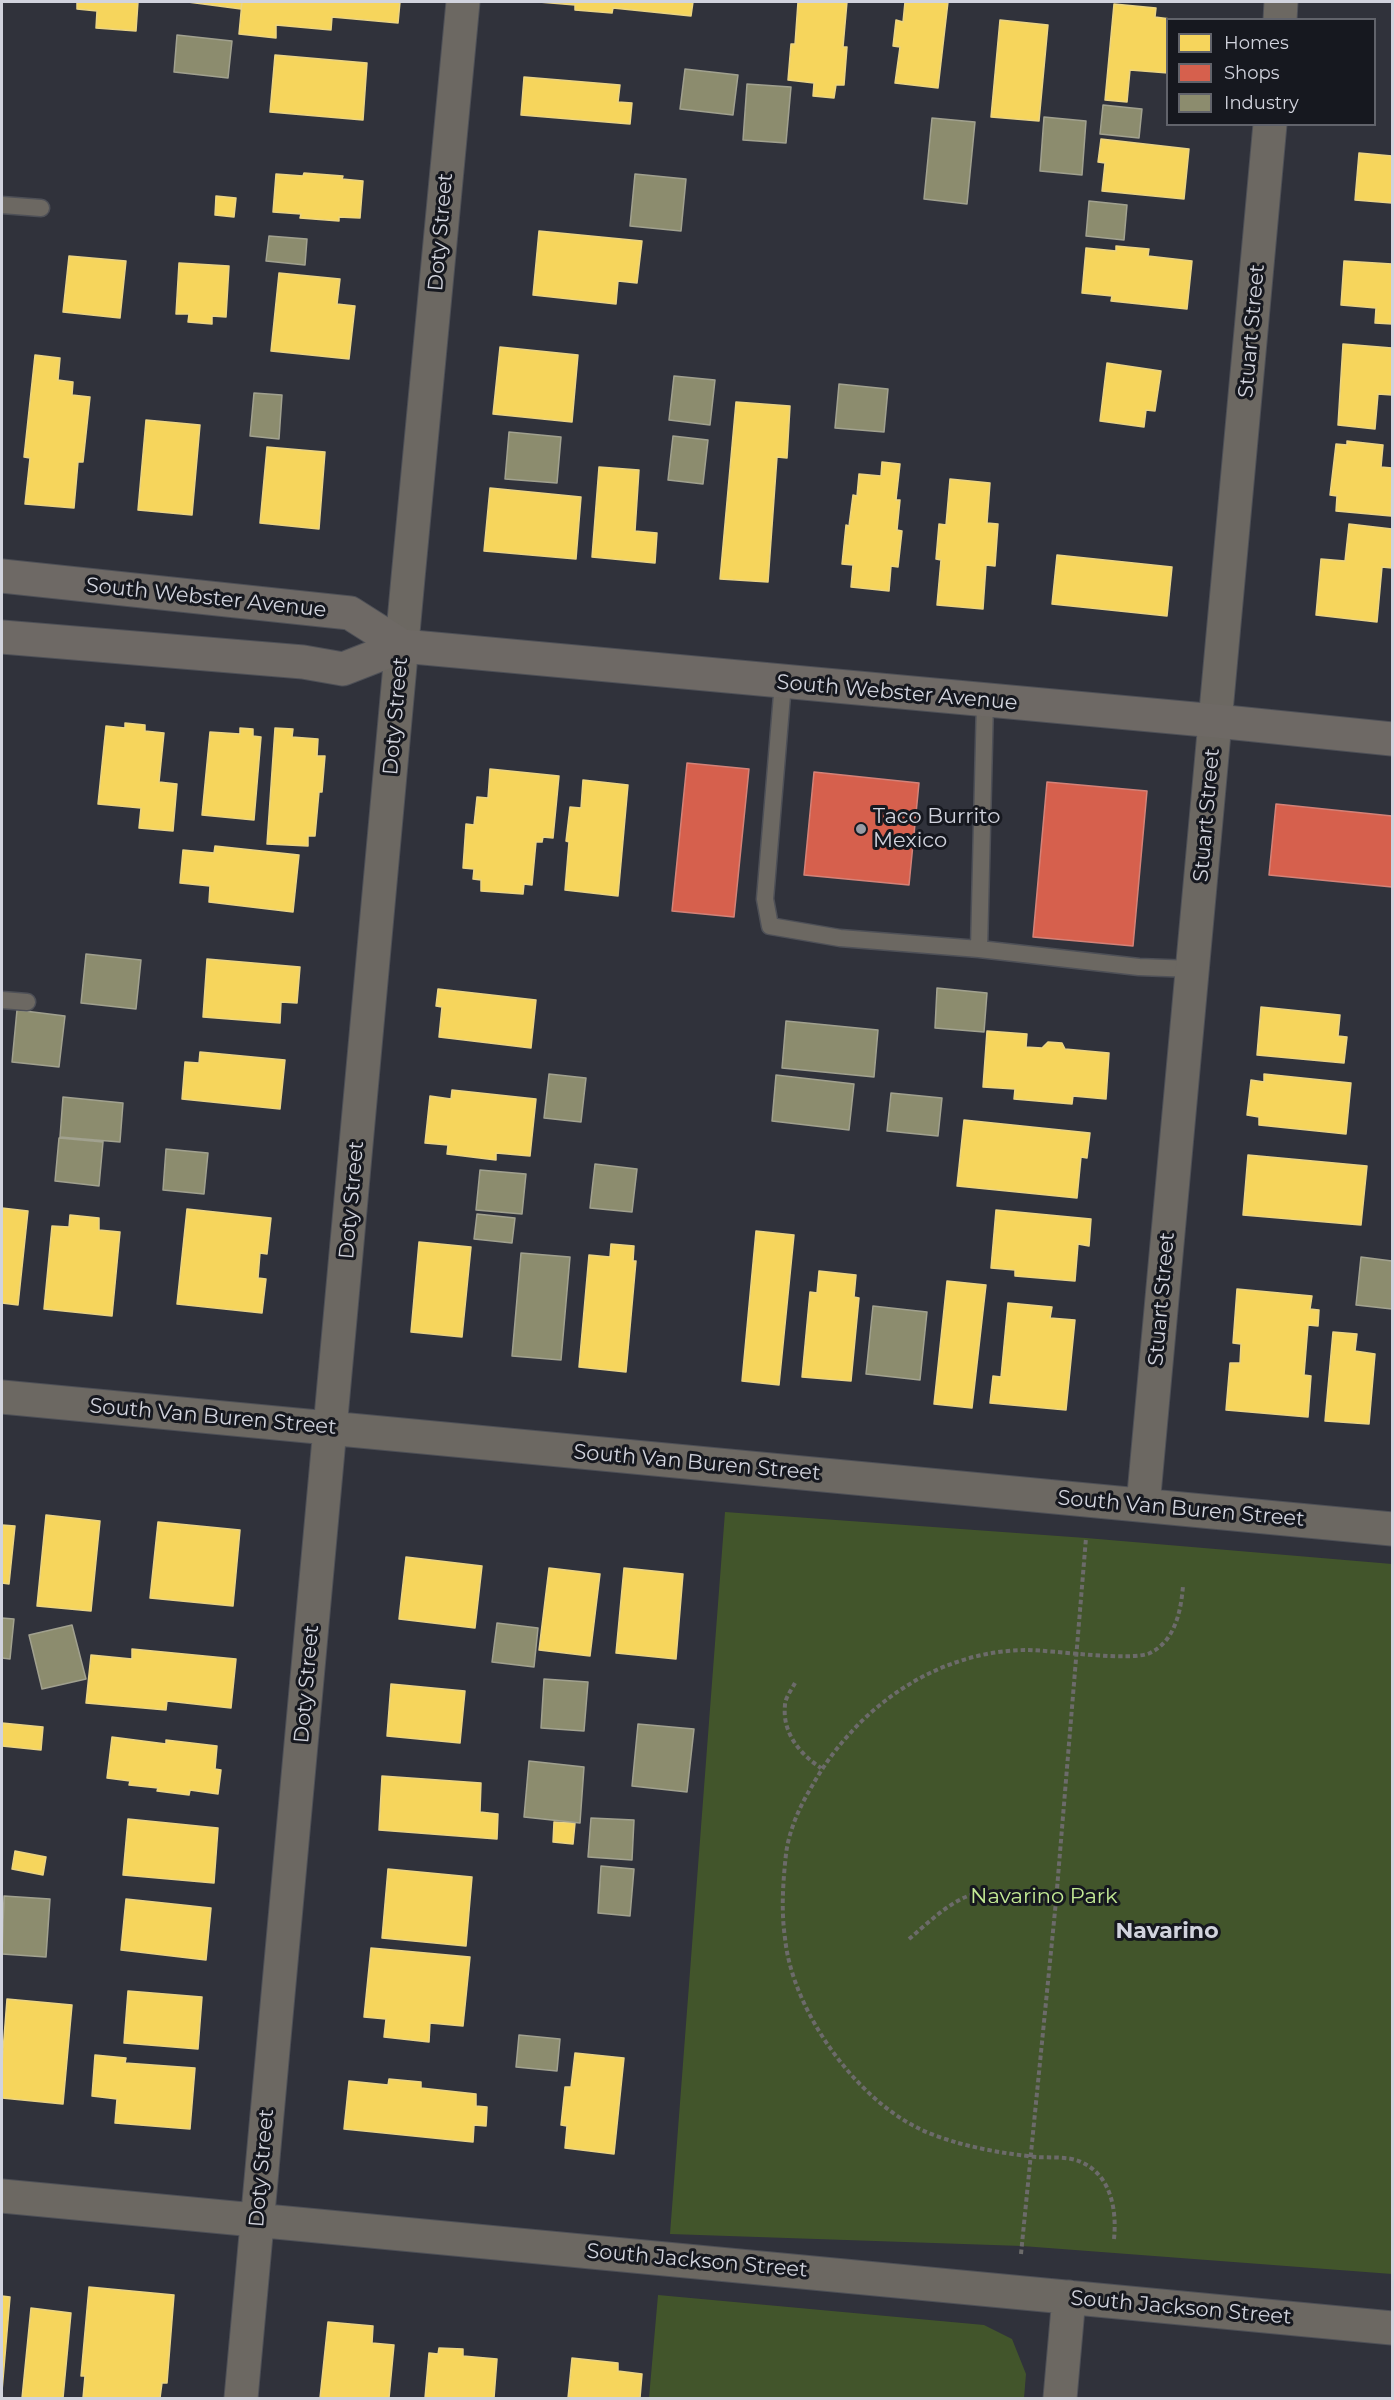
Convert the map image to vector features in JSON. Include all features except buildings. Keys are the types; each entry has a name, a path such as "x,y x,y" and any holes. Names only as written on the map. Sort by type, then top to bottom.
{"main road":[{"name":"South Webster Avenue","path":"2,576 350,613 402,646"},
{"name":"South Webster Avenue","path":"2,637 303,662 343,669 402,646 783,683 1216,721 1392,740"}],"street":[{"name":"Doty Street","path":"241,2398 402,646 464,2"},
{"path":"1280,18 1281,2"},
{"name":"Stuart Street","path":"1143,1505 1270,126"},
{"name":"South Van Buren Street","path":"2,1396 1392,1529"},
{"name":"South Jackson Street","path":"2,2196 1392,2328"},
{"path":"1060,2398 1069,2297"}],"lane":[{"path":"2,205 41,208"},
{"path":"783,683 765,899 770,926 840,938 978,949 1139,967 1193,969"},
{"path":"978,949 985,701"},
{"path":"2,1000 27,1002"}],"path":[{"path":"1022,2246 1056,1902 1086,1538"},
{"path":"1114,2239 1116,2219 1114,2200 1100,2176 1080,2161 988,2150 955,2142 915,2127 881,2102 848,2071 819,2033 796,1983 785,1941 782,1898 786,1850 800,1806 821,1768 869,1712 898,1690 925,1675 989,1654 1023,1650 1136,1657 1150,1653 1164,1643 1176,1622 1183,1586"},
{"path":"795,1683 784,1704 788,1732 803,1755 821,1768"},
{"path":"909,1939 954,1902 972,1895 992,1891 1056,1902"}],"green space":[{"name":"Navarino Park","path":"725,1512 1086,1538 1392,1564 1392,2274 1022,2246 670,2234"},
{"path":"658,2295 984,2325 1012,2339 1026,2374 1024,2398 649,2398"}],"place":[{"name":"Taco Burrito Mexico","path":"861,829"}],"district":[{"name":"Navarino","path":"1167,1932"}]}
